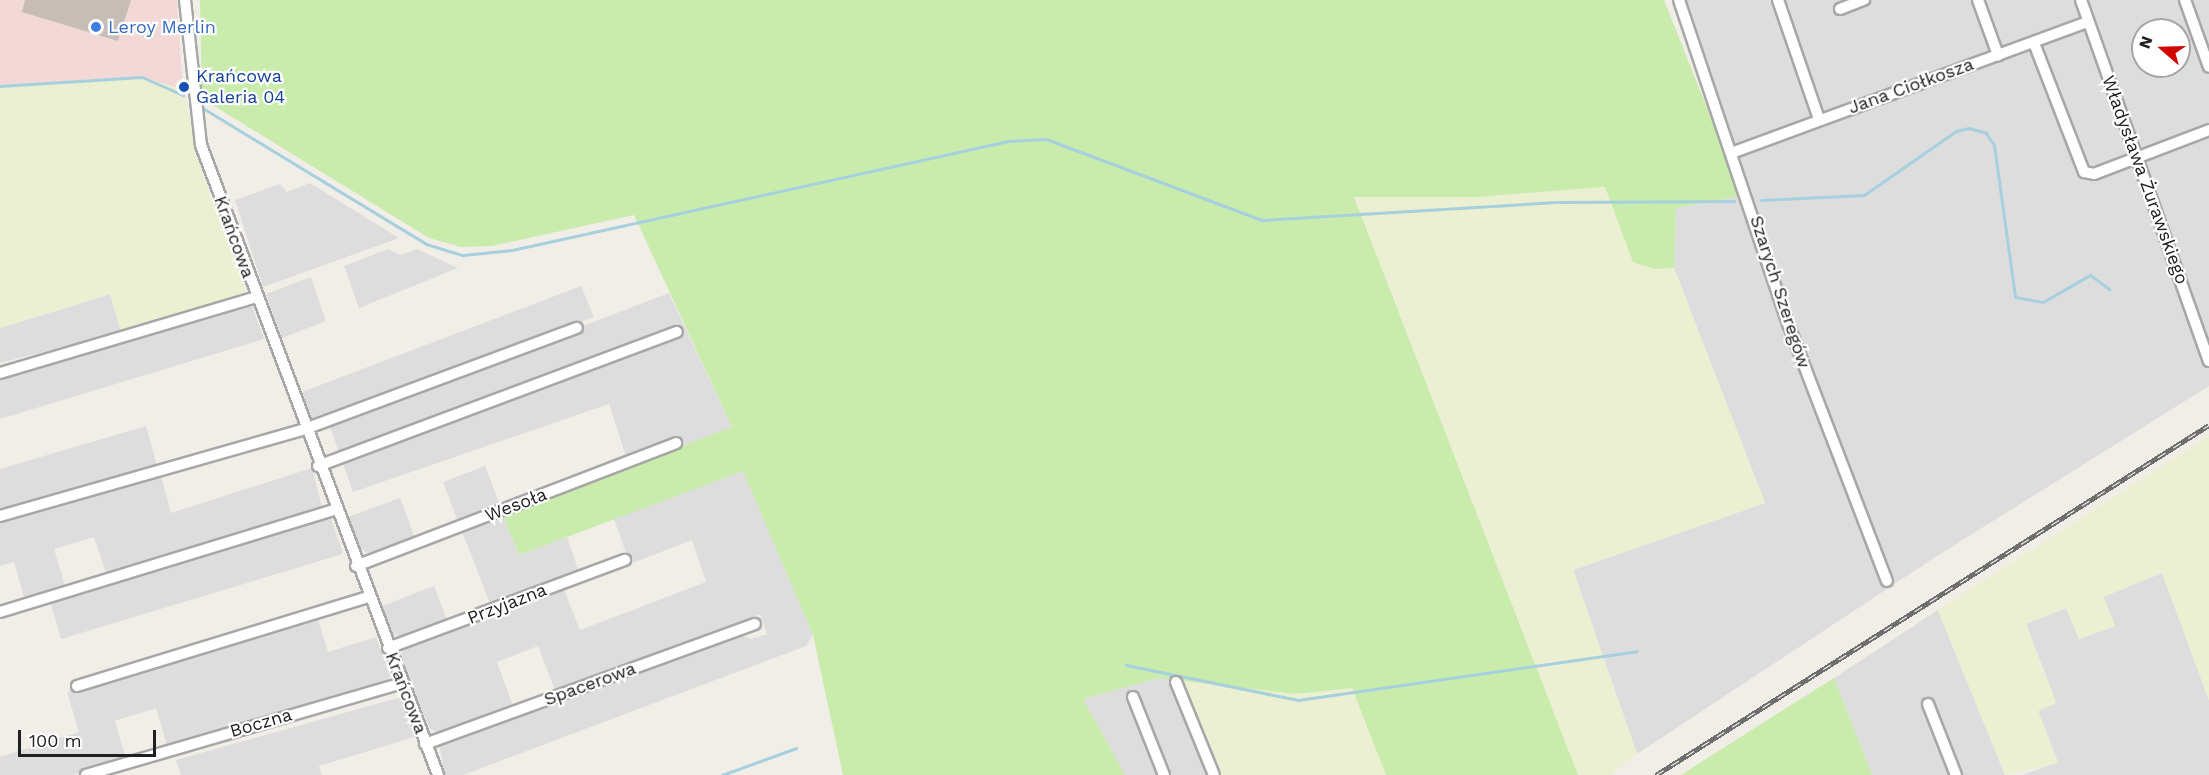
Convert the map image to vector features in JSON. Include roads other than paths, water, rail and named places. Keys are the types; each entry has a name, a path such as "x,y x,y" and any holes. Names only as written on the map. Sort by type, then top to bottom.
{"street":[{"name":"Krańcowa","path":"185,0 201,145 334,510 438,775"},
{"name":"Szarych Szeregów","path":"1679,0 1734,152 1789,326 1887,581"},
{"path":"1778,0 1820,118"},
{"path":"1839,9 1864,0"},
{"path":"1978,0 1998,55"},
{"name":"Władysława Żurawskiego","path":"2081,0 2209,361"},
{"path":"2185,0 2209,67"},
{"name":"Jana Ciołkosza","path":"1734,152 1820,118 2088,22"},
{"path":"2034,43 2084,172 2136,158 2209,130"},
{"path":"0,373 256,297"},
{"path":"0,516 305,429 577,328"},
{"path":"318,466 677,332"},
{"name":"Wesoła","path":"356,566 676,443"},
{"path":"0,612 334,510"},
{"name":"Przyjazna","path":"388,648 626,560"},
{"path":"77,686 368,597"},
{"name":"Spacerowa","path":"425,744 755,624"},
{"path":"1176,682 1214,775"},
{"name":"Boczna","path":"86,775 402,683"},
{"path":"1133,697 1164,775"},
{"path":"1928,704 1956,775"}],"waterway":[{"path":"0,86 142,77 183,95"},
{"path":"201,107 426,244 463,255 512,250 1008,141 1046,139 1262,220 1556,202 1734,201"},
{"path":"1761,200 1864,195 1956,131 1969,128 1986,133 1994,145 2015,297 2043,302 2090,275 2109,289"},
{"path":"1126,665 1298,700 1636,651"},
{"path":"722,775 796,748"}],"railway":[{"path":"1656,775 2209,425"}],"place":[{"name":"Leroy Merlin","path":"96,27"},
{"name":"Krańcowa Galeria 04","path":"184,87"}]}
